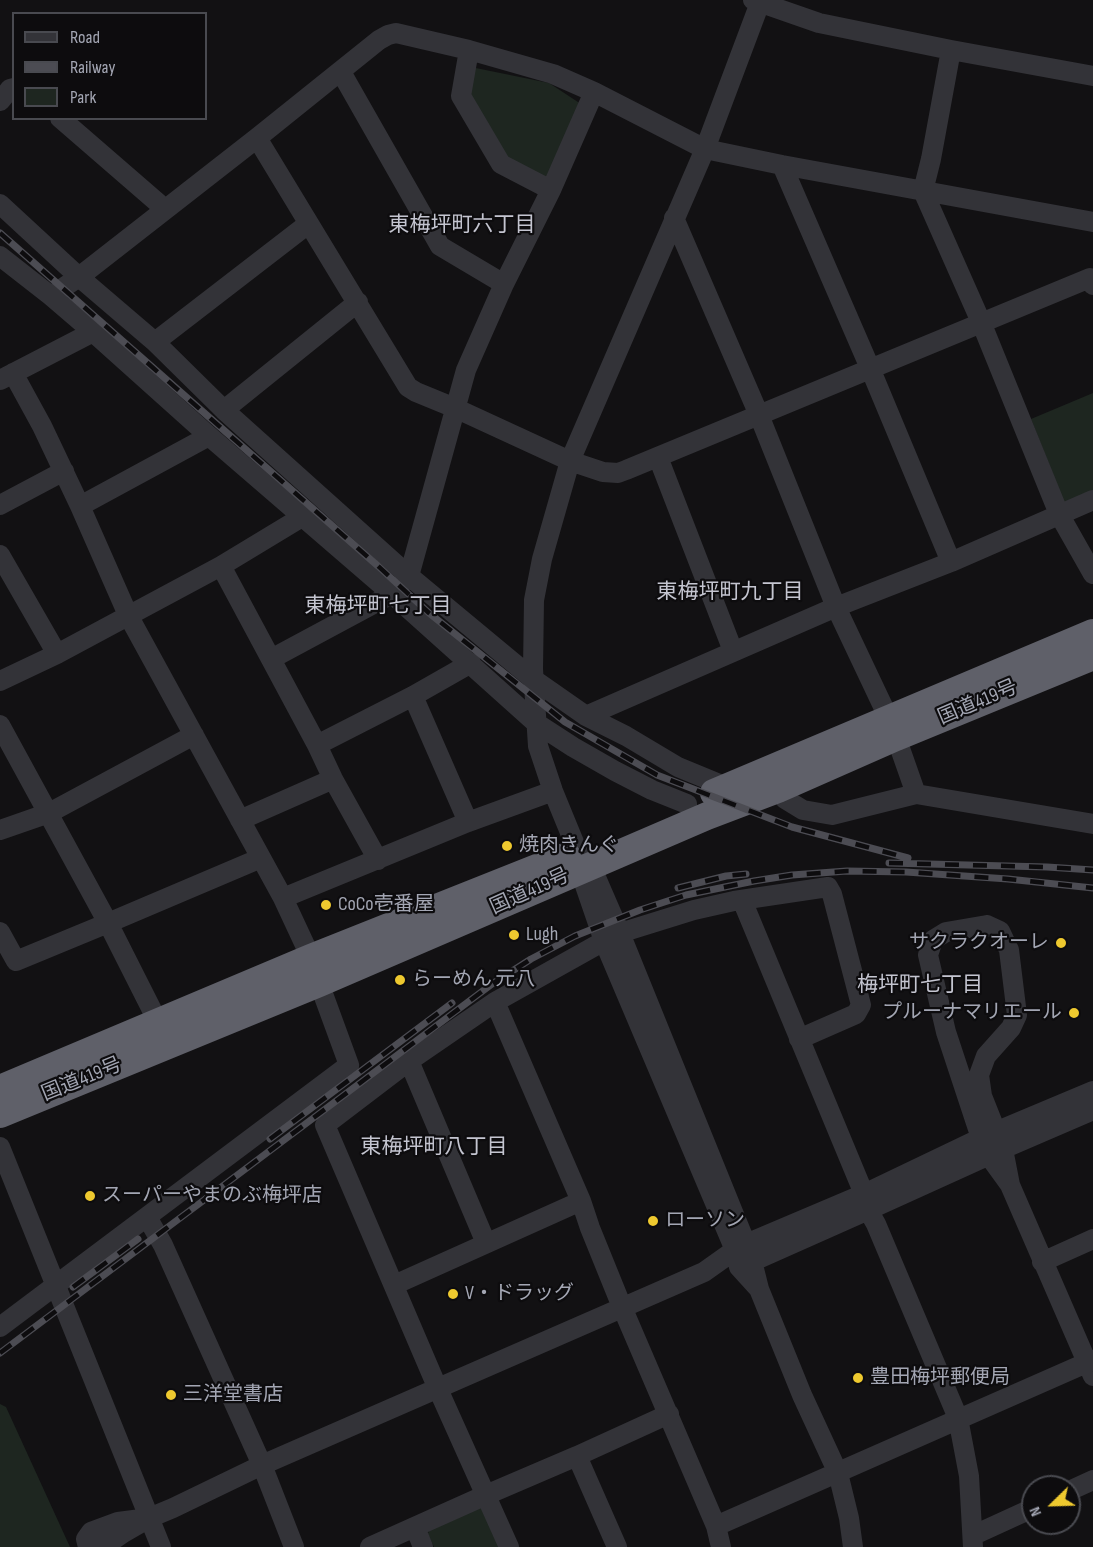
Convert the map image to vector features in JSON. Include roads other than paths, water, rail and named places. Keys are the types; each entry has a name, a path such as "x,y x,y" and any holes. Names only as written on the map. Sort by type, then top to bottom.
{"highway":[{"name":"国道419号","path":"0,1113 315,971 583,863 778,789 892,728 1093,633"},
{"name":"国道419号","path":"583,863 687,804 1093,656"},
{"name":"国道419号","path":"0,1089 158,1022 315,971"}],"street":[{"path":"853,1547 849,1518 838,1473 743,1256 553,791 538,746 533,679 534,600 542,559 570,461 705,149 758,1 819,23 1093,76"},
{"path":"51,296 79,277 379,40 396,33 469,50 552,74 594,92 705,149 1093,222"},
{"path":"469,50 461,96 501,164 551,190"},
{"path":"951,50 923,191 981,322 1059,514 1093,574"},
{"path":"340,72 440,246 504,284"},
{"path":"0,101 12,88"},
{"path":"271,659 392,594 409,576 466,370 504,284 551,190 594,92"},
{"path":"62,120 165,209"},
{"path":"257,138 408,387 570,461 603,472 618,473 658,457 1092,276"},
{"path":"782,165 951,562"},
{"path":"0,204 79,277 155,342 224,410 409,576 533,679 586,716 626,736 678,767 729,788"},
{"path":"674,218 759,415 836,607 892,728 916,794"},
{"path":"155,342 309,224"},
{"path":"4,266 51,296 93,332 209,436 471,663 536,723 615,771 652,790 687,804"},
{"path":"224,410 358,302"},
{"path":"0,1327 348,1065 315,971 283,898 128,615 42,426 7,376 93,332"},
{"path":"80,506 209,436"},
{"path":"658,457 733,651"},
{"path":"0,505 64,471"},
{"path":"586,716 836,607 951,562 1093,500"},
{"path":"0,681 57,654 221,566 302,517"},
{"path":"3,566 57,654"},
{"path":"221,566 378,860"},
{"path":"317,745 413,696 471,663"},
{"path":"413,696 468,822"},
{"path":"0,725 108,923 158,1022"},
{"path":"0,830 49,813 194,735"},
{"path":"240,820 333,779"},
{"path":"778,789 785,799 803,810 832,815 916,794 1093,824"},
{"path":"283,898 468,822 553,791"},
{"path":"0,932 8,964 261,858"},
{"path":"508,1547 325,1125 409,1061 495,1002 612,937 694,910 828,887 832,894 861,1005 856,1014 799,1039"},
{"path":"742,900 958,1418 969,1476 974,1541 1021,1515"},
{"path":"716,1526 958,1418 1091,1366 1042,1262 992,1144 946,1032 927,956 933,940 946,932 987,925 1000,932 1009,950 1017,1015 1011,1028 986,1056 979,1075 992,1144"},
{"path":"495,1002 581,1201 622,1307 716,1526 721,1547"},
{"path":"409,1061 486,1243"},
{"path":"105,1547 149,1518 262,1465 866,1202 992,1144 1093,1091"},
{"path":"992,1144 1093,1110"},
{"path":"0,1147 161,1547"},
{"path":"394,1285 581,1201"},
{"path":"147,1217 163,1245 262,1465 294,1547"},
{"path":"1042,1262 1093,1239"},
{"path":"370,1547 669,1414"},
{"path":"577,1456 617,1547"},
{"path":"88,1547 86,1539 91,1532 118,1522 149,1518"},
{"path":"415,1527 423,1547"}],"railway":[{"path":"0,233 429,613 565,722 657,775 792,827 908,858"},
{"path":"889,863 1093,870"},
{"path":"0,1353 492,984 531,959 575,936 640,910 686,895 792,875 847,871 906,872 1093,888"},
{"path":"678,888 726,876 746,874"},
{"path":"270,1139 452,1003"},
{"path":"73,1287 138,1239"}],"place":[{"name":"焼肉きんぐ","path":"507,846"},
{"name":"CoCo壱番屋","path":"326,905"},
{"name":"Lugh","path":"514,935"},
{"name":"サクラクオーレ","path":"1061,943"},
{"name":"らーめん 元八","path":"400,980"},
{"name":"プルーナマリエール","path":"1074,1013"},
{"name":"スーパーやまのぶ梅坪店","path":"90,1196"},
{"name":"ローソン","path":"653,1221"},
{"name":"V・ドラッグ","path":"453,1294"},
{"name":"豊田梅坪郵便局","path":"858,1378"},
{"name":"三洋堂書店","path":"171,1395"}],"district":[{"name":"東梅坪町六丁目","path":"462,226"},
{"name":"東梅坪町九丁目","path":"730,593"},
{"name":"東梅坪町七丁目","path":"378,607"},
{"name":"梅坪町七丁目","path":"920,986"},
{"name":"東梅坪町八丁目","path":"434,1148"}]}
